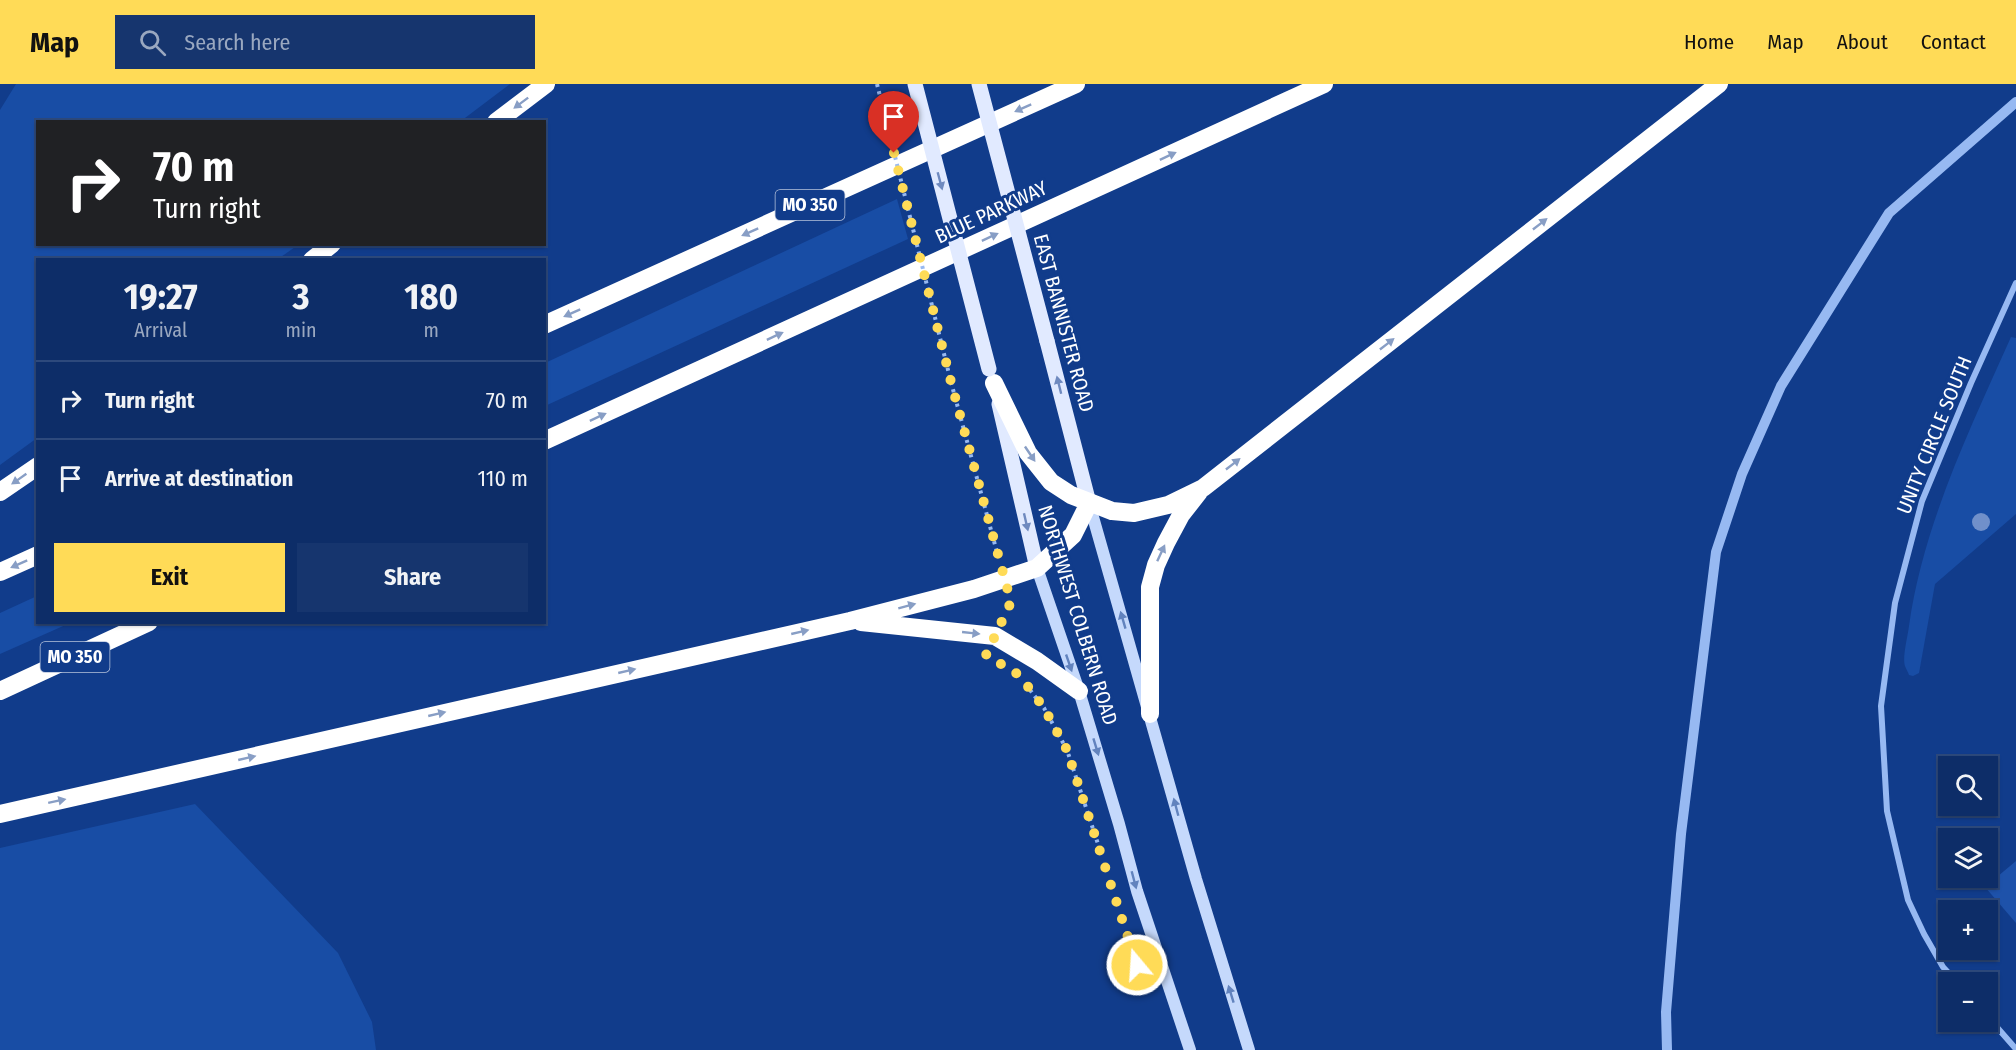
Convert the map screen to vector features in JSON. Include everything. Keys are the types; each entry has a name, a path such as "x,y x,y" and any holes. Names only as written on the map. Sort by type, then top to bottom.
{"highway":[{"path":"499,120 546,84"},
{"name":"MO 350","path":"546,324 1076,84"},
{"name":"BLUE PARKWAY","path":"546,440 1324,84"},
{"path":"992,376 1028,453 1052,482 1071,495 1112,511 1134,513 1168,505 1203,488 1719,84"},
{"path":"314,258 330,246"},
{"path":"0,492 36,467"},
{"path":"1150,714 1150,587 1156,565 1166,543 1181,515 1203,488"},
{"path":"0,814 850,621 974,589 1037,568 1073,535 1089,502"},
{"path":"0,572 36,556"},
{"path":"850,621 995,636 1037,661 1079,691"},
{"name":"MO 350","path":"0,691 145,624"}],"main road":[{"name":"NORTHWEST COLBERN ROAD","path":"915,84 992,376 1037,568 1079,691 1137,891 1190,1050"},
{"name":"EAST BANNISTER ROAD","path":"979,84 1089,502"},
{"name":"NORTHWEST COLBERN ROAD","path":"1089,502 1196,879 1249,1050"}],"street":[{"path":"1667,1050 1666,1012 1682,834 1716,552 1742,474 1781,386 1889,213 2016,102"},
{"name":"UNITY CIRCLE SOUTH","path":"1948,972 1924,934 1908,900 1887,811 1881,706 1895,603 1922,501 1971,382 2016,283"},
{"path":"1998,1028 2016,1049"}],"path":[{"path":"877,84 951,382 1004,579"},
{"path":"1030,689 1044,708 1067,750 1100,852"}],"shaded area":[{"path":"16,84 510,84 462,120 36,120 36,246 297,246 279,258 36,258 36,439 0,465 0,110"},
{"path":"897,199 908,239 546,406 546,363"},
{"path":"2011,337 2016,338 2016,514 1935,584 1919,673 1909,675 1904,662 1905,652 1925,551 1964,442"},
{"path":"36,596 36,624 68,624 0,654 0,613"},
{"path":"195,804 338,953 372,1022 376,1050 0,1050 0,848"}],"building":[{"path":"2016,861 2016,923 1986,888 1998,888 1998,876"}],"route":[{"path":"894,153 951,382 1011,602 986,655 1016,673 1030,689 1044,708 1067,750 1137,965"}]}
